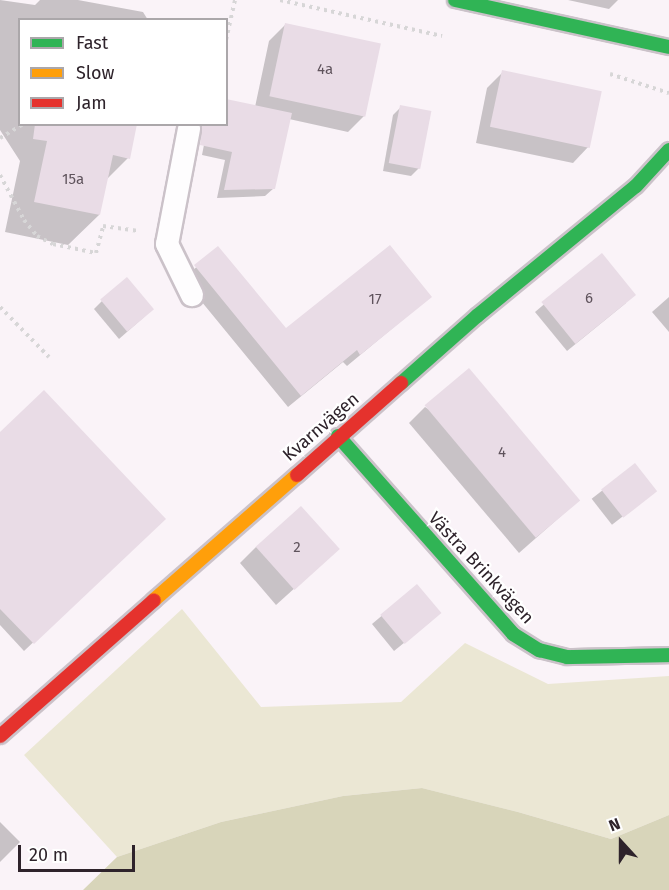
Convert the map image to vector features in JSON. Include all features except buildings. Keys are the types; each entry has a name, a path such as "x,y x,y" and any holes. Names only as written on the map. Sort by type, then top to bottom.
{"street":[{"path":"455,0 669,47"},
{"name":"Kvarnvägen","path":"0,736 338,436 477,316 636,186 667,157"},
{"name":"Västra Brinkvägen","path":"338,436 513,634 539,650 567,657 669,655"}],"lane":[{"path":"189,129 167,244 192,295"}],"path":[{"path":"228,30 234,0"},
{"path":"0,138 20,126"},
{"path":"0,175 24,220 37,236 53,244 96,253 103,226 138,231 167,244"},
{"path":"0,307 49,357"}],"shaded area":[{"path":"182,609 261,707 401,702 465,643 548,684 669,676 669,815 611,839 518,812 422,788 343,796 221,822 117,857 24,755"},
{"path":"422,788 518,812 611,839 669,815 669,890 83,890 117,857 221,822 343,796"}],"traffic: fast":[{"path":"455,0 669,47"},
{"path":"401,383 477,316 636,186 669,150"},
{"path":"338,436 513,634 539,650 567,657 669,655"}],"traffic: slow":[{"path":"154,600 297,475"}],"traffic: jam":[{"path":"297,475 401,383"},
{"path":"0,736 154,600"}]}
